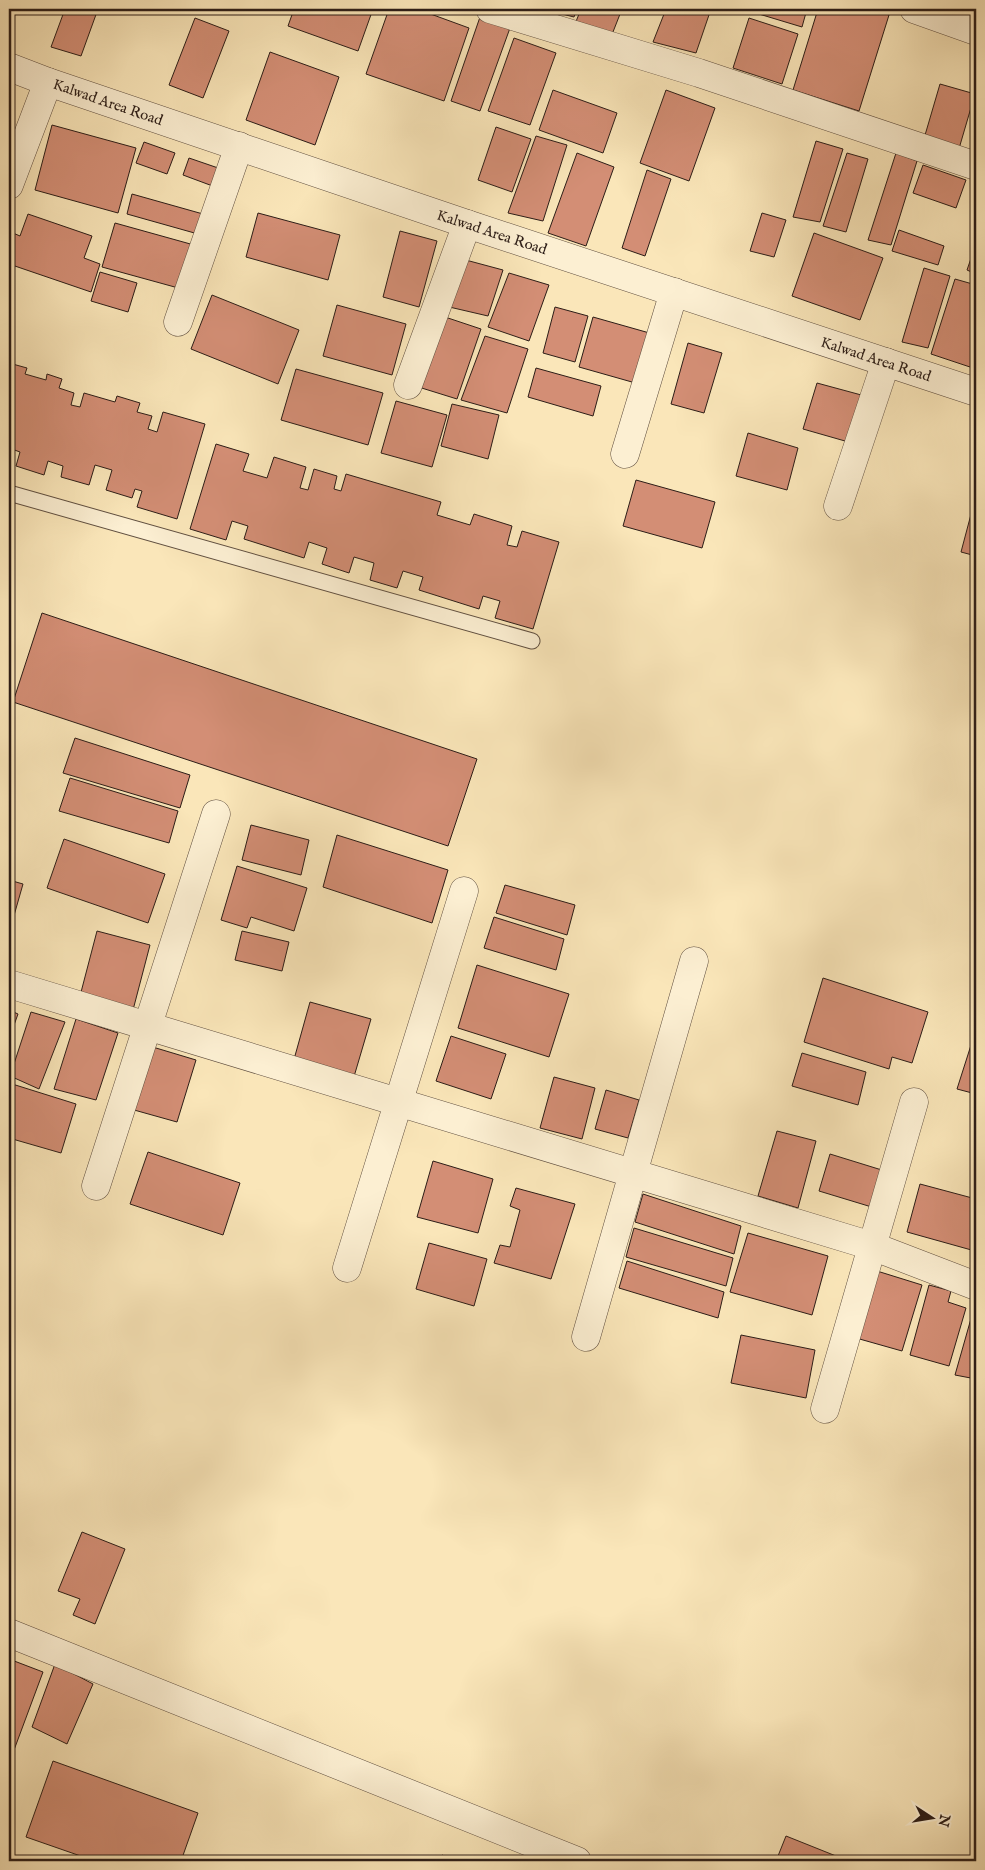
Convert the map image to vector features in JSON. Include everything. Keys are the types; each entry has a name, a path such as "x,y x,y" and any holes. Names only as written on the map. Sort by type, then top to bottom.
{"street":[{"path":"490,9 699,73 976,166"},
{"path":"914,9 976,31"},
{"name":"Kalwad Area Road","path":"9,67 48,82 467,224 976,392"},
{"path":"9,185 48,82"},
{"path":"178,322 239,146"},
{"path":"408,384 467,224"},
{"path":"626,454 674,292"},
{"path":"838,506 886,362"},
{"path":"96,1186 216,814"},
{"path":"347,1268 464,891"},
{"path":"586,1336 694,961"},
{"path":"9,984 872,1246 976,1286"},
{"path":"825,1408 914,1102"},
{"path":"9,1633 577,1861"}],"lane":[{"path":"9,493 532,641"}],"building":[{"path":"65,9 98,9 81,56 51,47"},
{"path":"294,9 373,9 358,51 288,26"},
{"path":"389,9 417,9 469,28 444,101 366,74"},
{"path":"542,9 577,9 574,17"},
{"path":"581,9 622,9 611,37 575,24"},
{"path":"666,9 711,9 696,53 653,42"},
{"path":"749,9 807,9 802,27 749,11"},
{"path":"818,9 868,9 889,15 859,111 793,90"},
{"path":"480,17 510,28 480,111 451,101"},
{"path":"195,18 229,31 203,98 169,85"},
{"path":"749,18 798,34 782,84 733,68"},
{"path":"514,38 556,53 530,125 488,111"},
{"path":"270,52 339,77 315,145 246,120"},
{"path":"940,84 975,94 958,152 923,142"},
{"path":"553,90 617,113 603,153 539,130"},
{"path":"666,90 715,108 689,181 640,163"},
{"path":"52,125 136,148 118,213 35,190"},
{"path":"496,127 531,139 512,192 478,180"},
{"path":"536,136 567,145 543,221 508,213"},
{"path":"816,141 843,149 820,222 793,217"},
{"path":"144,142 175,153 167,174 136,163"},
{"path":"577,153 614,167 586,246 548,233"},
{"path":"847,153 868,159 846,232 823,226"},
{"path":"896,153 917,161 891,245 868,240"},
{"path":"189,158 224,170 218,188 183,175"},
{"path":"923,165 966,180 956,208 913,193"},
{"path":"647,170 671,179 645,256 622,248"},
{"path":"132,194 203,214 198,234 127,214"},
{"path":"258,213 340,235 328,280 246,257"},
{"path":"762,213 786,220 774,257 750,251"},
{"path":"28,214 92,236 84,258 100,264 91,292 9,264 9,245 13,233 20,236"},
{"path":"115,223 194,245 182,289 102,267"},
{"path":"899,230 944,246 938,265 892,251"},
{"path":"400,231 437,241 419,307 383,297"},
{"path":"814,233 883,258 860,320 792,296"},
{"path":"976,244 976,274 967,270"},
{"path":"462,259 503,270 488,316 445,306"},
{"path":"924,268 950,276 928,348 902,342"},
{"path":"100,272 137,283 128,312 91,301"},
{"path":"509,273 549,285 529,341 488,327"},
{"path":"955,279 976,285 976,369 931,354"},
{"path":"212,295 299,330 278,384 191,349"},
{"path":"337,305 406,324 392,375 323,356"},
{"path":"555,307 588,316 575,362 543,353"},
{"path":"439,315 481,329 457,399 412,385"},
{"path":"593,317 653,334 639,384 579,367"},
{"path":"485,336 528,349 507,413 461,400"},
{"path":"688,343 722,353 704,413 671,404"},
{"path":"9,363 27,368 25,374 46,380 47,374 62,379 59,388 74,393 71,405 80,407 84,393 115,402 117,396 140,403 137,412 152,416 148,429 157,432 163,412 205,424 177,519 137,507 142,491 135,489 132,498 106,490 112,470 95,465 89,485 61,477 63,466 48,461 44,475 16,466 20,452 9,448"},
{"path":"536,368 601,386 593,416 528,397"},
{"path":"296,369 383,393 368,445 281,420"},
{"path":"817,383 865,396 852,443 803,429"},
{"path":"396,401 447,415 432,467 381,453"},
{"path":"452,404 499,415 488,459 441,446"},
{"path":"748,433 798,448 787,490 736,476"},
{"path":"216,444 249,454 243,471 267,478 274,457 306,467 300,488 308,490 314,469 337,476 334,489 341,491 346,474 441,502 437,515 470,525 474,514 512,526 507,545 517,547 522,531 559,542 533,629 495,618 500,601 483,596 479,609 419,590 423,577 403,571 397,588 370,580 374,563 354,557 349,573 322,564 327,548 309,542 304,558 244,539 248,526 232,521 226,540 190,529"},
{"path":"636,480 715,502 702,548 623,526"},
{"path":"974,503 976,503 976,556 961,552"},
{"path":"42,613 477,759 448,846 13,702"},
{"path":"75,738 190,775 180,808 63,773"},
{"path":"70,778 178,811 169,843 59,811"},
{"path":"251,825 309,840 301,875 242,860"},
{"path":"337,835 448,870 432,923 323,887"},
{"path":"64,839 165,874 148,923 47,888"},
{"path":"237,866 307,888 294,931 251,917 247,928 221,920"},
{"path":"9,880 23,884 9,933"},
{"path":"505,885 575,905 567,935 496,913"},
{"path":"494,917 564,939 556,970 484,948"},
{"path":"97,931 150,945 133,1010 80,996"},
{"path":"242,931 289,942 282,971 235,960"},
{"path":"477,965 569,994 549,1057 458,1028"},
{"path":"823,978 928,1012 912,1063 892,1057 889,1069 804,1042"},
{"path":"310,1002 371,1019 353,1080 293,1063"},
{"path":"9,1010 18,1014 9,1039"},
{"path":"31,1012 65,1022 39,1089 10,1076"},
{"path":"76,1019 118,1033 96,1100 54,1089"},
{"path":"451,1036 506,1054 491,1099 436,1081"},
{"path":"972,1042 976,1044 976,1094 957,1089"},
{"path":"146,1045 196,1060 177,1122 127,1108"},
{"path":"802,1053 866,1072 858,1105 792,1086"},
{"path":"554,1077 595,1088 582,1139 540,1128"},
{"path":"9,1083 76,1104 61,1153 9,1138"},
{"path":"606,1090 639,1100 628,1138 595,1129"},
{"path":"777,1131 816,1141 798,1208 758,1196"},
{"path":"148,1152 240,1183 223,1235 130,1204"},
{"path":"830,1154 885,1171 875,1208 819,1191"},
{"path":"433,1161 493,1179 478,1233 417,1217"},
{"path":"920,1184 976,1199 975,1251 907,1232"},
{"path":"516,1188 575,1204 551,1279 494,1263 500,1245 510,1247 520,1210 510,1206"},
{"path":"643,1194 741,1226 734,1254 635,1222"},
{"path":"634,1228 733,1258 726,1286 626,1257"},
{"path":"748,1233 828,1256 812,1315 730,1292"},
{"path":"429,1243 487,1259 474,1306 416,1289"},
{"path":"627,1261 724,1292 718,1318 619,1288"},
{"path":"877,1271 922,1285 902,1351 856,1338"},
{"path":"929,1285 951,1291 948,1302 966,1308 949,1366 910,1355"},
{"path":"974,1308 976,1308 976,1379 955,1375"},
{"path":"741,1335 815,1350 806,1398 731,1383"},
{"path":"82,1532 125,1549 95,1624 73,1615 80,1599 58,1591"},
{"path":"9,1659 43,1672 14,1750 9,1747"},
{"path":"55,1664 93,1684 67,1744 32,1727"},
{"path":"53,1761 198,1813 181,1861 95,1861 26,1837"},
{"path":"786,1836 841,1858 840,1861 776,1861"},
{"path":"442,1855 456,1861 439,1861"}]}
